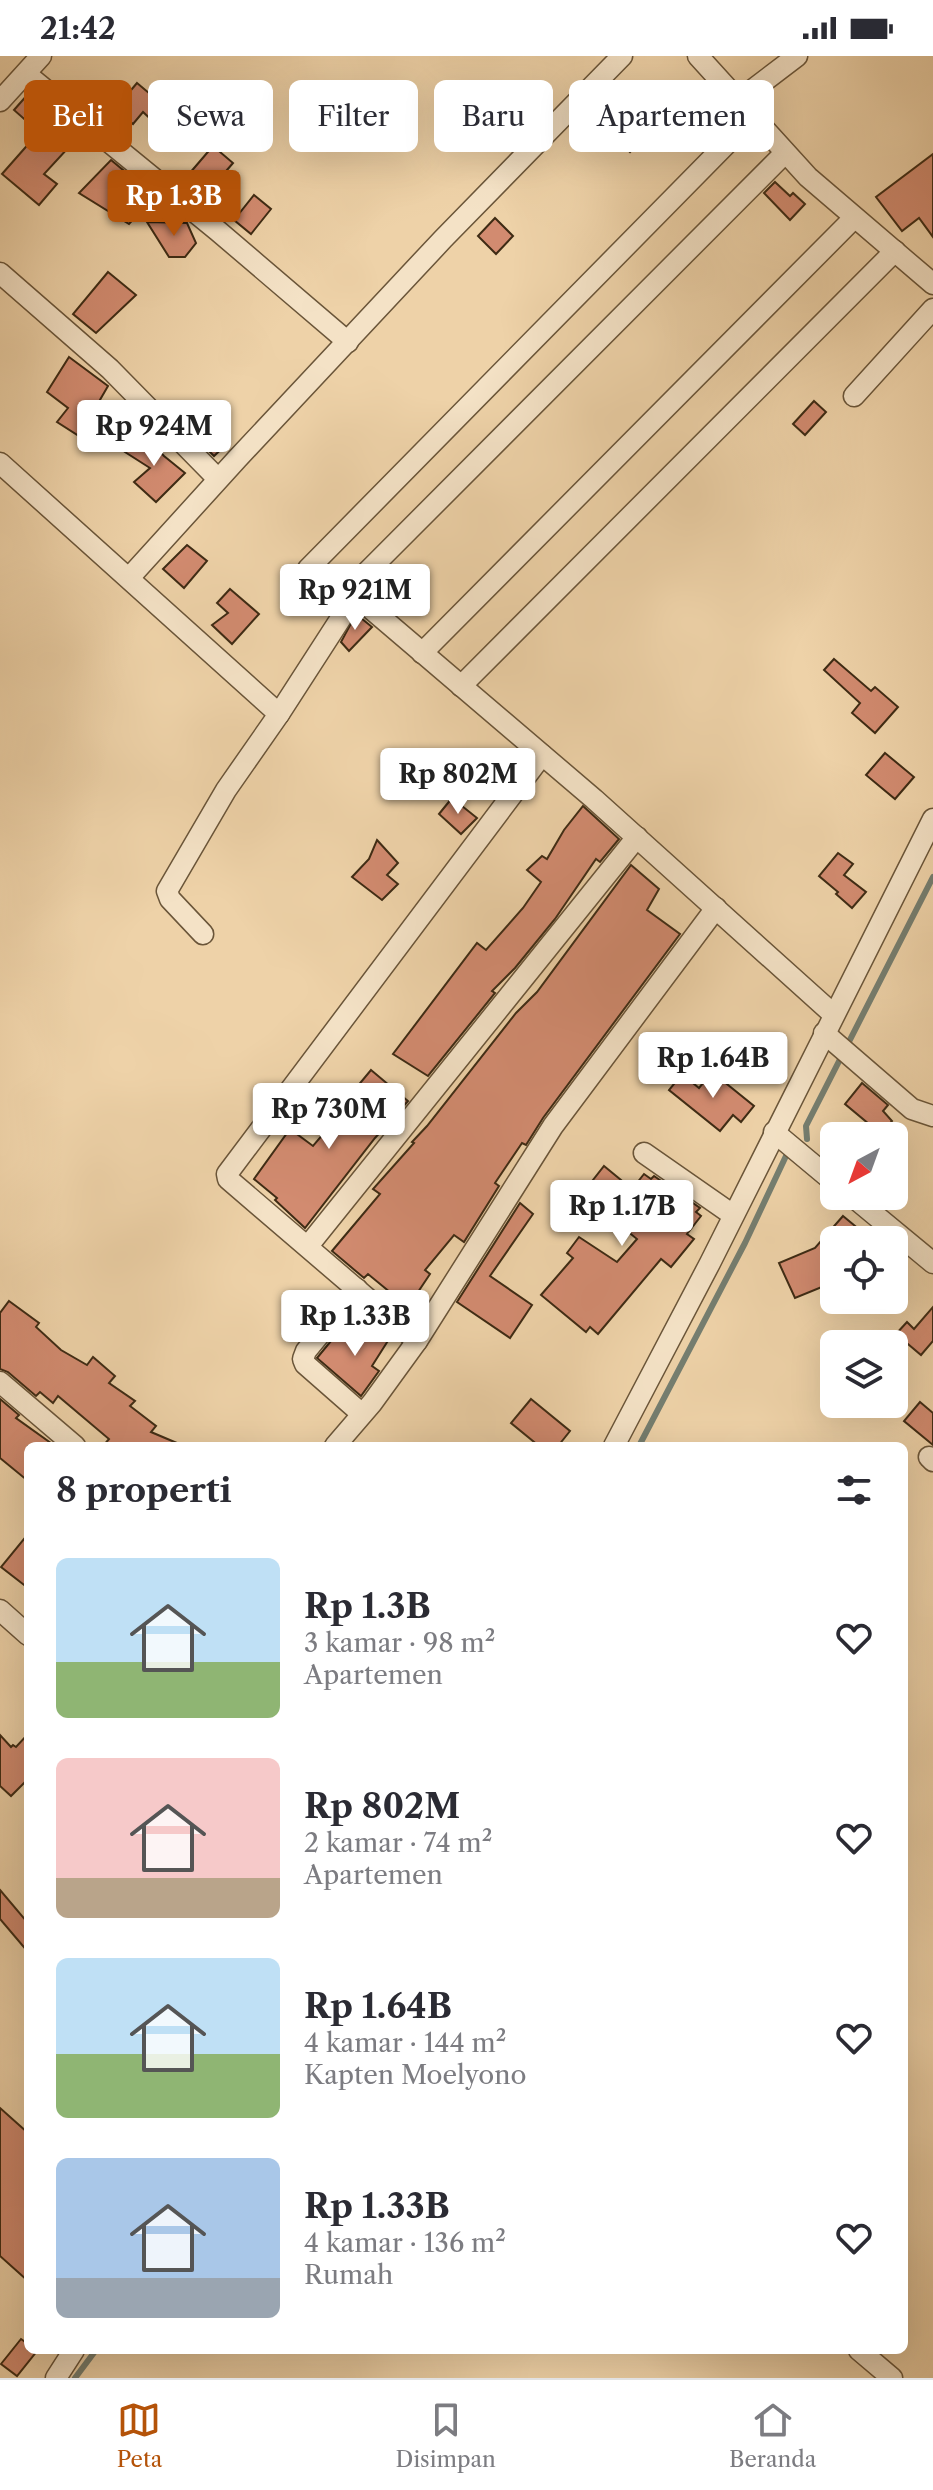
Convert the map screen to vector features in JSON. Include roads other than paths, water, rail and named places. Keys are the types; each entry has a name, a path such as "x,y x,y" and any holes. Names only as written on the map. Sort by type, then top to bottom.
{"street":[{"path":"0,101 41,56"},
{"path":"129,578 443,239 622,56"},
{"path":"698,56 719,80"},
{"path":"766,80 797,56"},
{"path":"26,74 348,342"},
{"path":"774,141 854,218 933,284"},
{"path":"718,152 311,564 309,577 313,584 343,602 357,599 363,602 637,837 716,908 912,1109 933,1116"},
{"path":"203,934 170,899 167,891 226,790 341,618 343,602 358,581 785,153"},
{"path":"422,653 854,218"},
{"path":"461,686 895,251"},
{"path":"0,273 110,369 218,479"},
{"path":"854,396 933,309"},
{"path":"0,463 279,714"},
{"path":"417,1341 228,1179 227,1174 542,755"},
{"path":"616,1442 933,819"},
{"path":"308,1246 637,837"},
{"path":"338,1442 417,1341 553,1126 716,908"},
{"path":"774,1132 820,1170"},
{"path":"644,1153 733,1215"},
{"path":"869,1210 933,1263"},
{"path":"357,1289 306,1351 303,1359 362,1414"},
{"path":"0,1382 70,1442"},
{"path":"0,1610 24,1631"},
{"path":"56,2378 71,2354"},
{"path":"864,2354 892,2378"}],"waterway":[{"path":"807,1139 806,1126 933,877"},
{"path":"641,1442 745,1243 786,1156"},
{"path":"75,2378 93,2354"}]}
